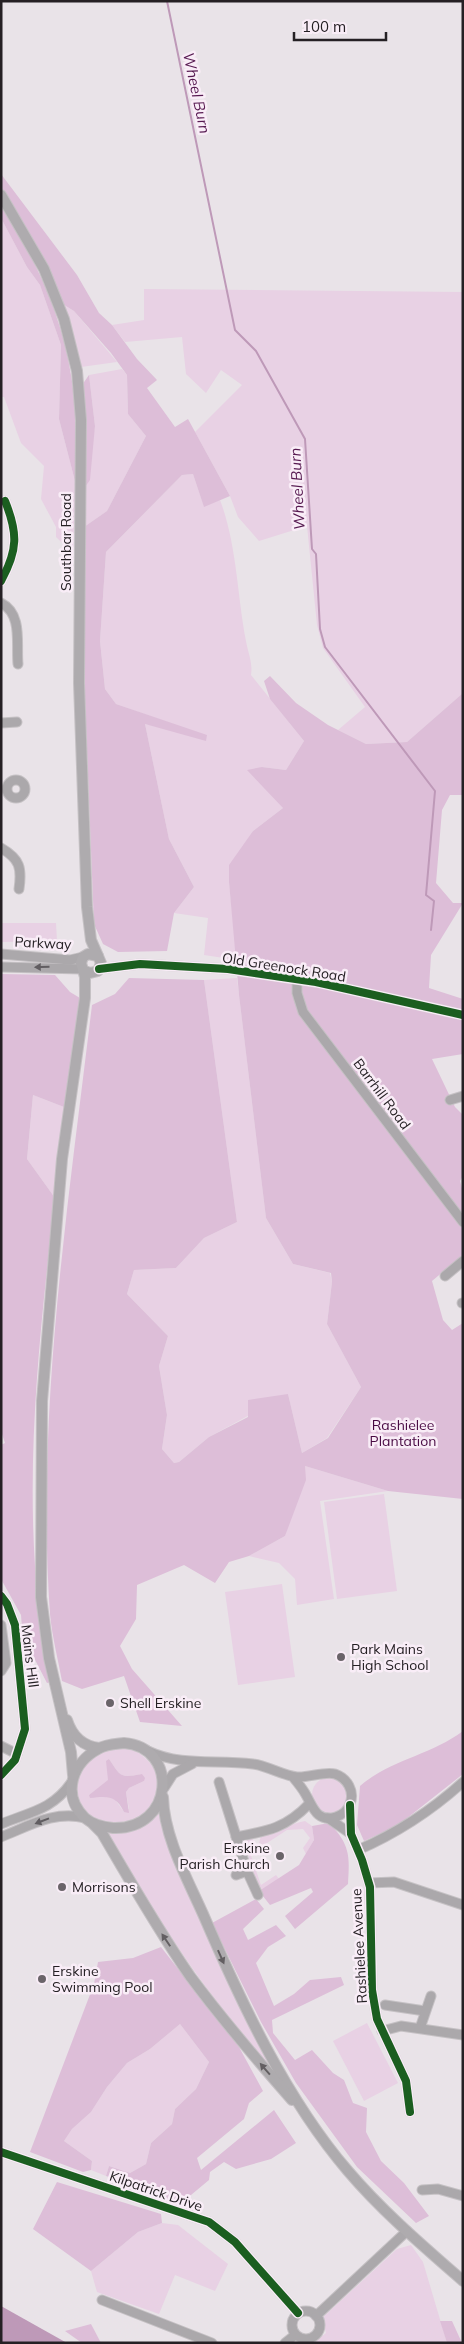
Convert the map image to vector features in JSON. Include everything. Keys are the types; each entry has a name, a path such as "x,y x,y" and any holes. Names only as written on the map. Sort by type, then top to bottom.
{"main road":[{"name":"Southbar Road","path":"1,195 44,269 64,319 77,371 81,420 79,683 87,907 91,940 98,963"},
{"name":"Southbar Road","path":"84,957 87,907"},
{"path":"98,963 91,954 84,957 81,963 85,998 62,1159 42,1401 41,1597 49,1658 71,1752 72,1779 76,1805 89,1821 102,1832 142,1903 190,1976 247,2048 308,2118 348,2172 407,2231 463,2280"},
{"path":"83,970 90,974 98,963"},
{"path":"85,998 98,963"},
{"path":"59,1698 69,1726 79,1740 89,1747 99,1748 134,1743 148,1751 157,1765 163,1793 165,1818 172,1840 226,1968 268,2050 308,2118"},
{"path":"72,1779 83,1761 99,1748"},
{"path":"89,1821 105,1827 121,1828 133,1825 151,1814 163,1793"}],"street":[{"path":"1,582 12,558 15,541 14,523 5,501"},
{"path":"1,603 13,613 17,626 18,664"},
{"path":"1,723 17,722"},
{"path":"1,848 15,858 22,872 19,889"},
{"name":"Parkway","path":"1,954 70,960 84,957"},
{"name":"Old Greenock Road","path":"98,963 187,966 297,979 463,1015"},
{"name":"Parkway","path":"1,967 83,970"},
{"name":"Barrhill Road","path":"297,979 297,993 303,1012 462,1219"},
{"path":"450,1100 463,1096"},
{"path":"445,1276 463,1260"},
{"name":"Mains Hill","path":"1,1596 7,1604 15,1625 21,1672 24,1729 17,1754 1,1775"},
{"path":"1,1625 6,1663 1,1671"},
{"path":"1,1746 17,1754"},
{"path":"148,1751 167,1759 255,1764 293,1777 308,1778 334,1774 344,1778 350,1787 352,1796 350,1805 344,1813 336,1817 297,1817 272,1830 236,1837"},
{"path":"163,1793 173,1774 195,1762"},
{"path":"297,1817 309,1801 310,1786 322,1775"},
{"path":"293,1777 309,1801 323,1816 351,1834"},
{"path":"1,1824 52,1804 63,1795 72,1779"},
{"path":"219,1782 218,1794 258,1895"},
{"path":"358,1850 380,1841 414,1821 463,1782"},
{"name":"Rashielee Avenue","path":"350,1805 351,1834 369,1883 372,1918 372,1990 377,2019 406,2082 410,2112"},
{"path":"1,1837 48,1818 64,1815 89,1821"},
{"path":"236,1875 247,1871"},
{"path":"369,1883 394,1882 463,1905"},
{"path":"420,2028 431,1996"},
{"path":"385,2005 425,2011"},
{"path":"382,2031 402,2026 463,2035"},
{"name":"Kilpatrick Drive","path":"1,2152 209,2222 235,2242 298,2313"},
{"path":"422,2190 438,2189 463,2196"},
{"path":"316,2316 407,2231"},
{"path":"102,2300 212,2343"},
{"path":"306,2311 316,2316 320,2327 316,2334 308,2339 295,2335 292,2323 298,2313 306,2311"},
{"path":"285,2343 295,2335"}],"shaded area":[{"path":"1,218 27,267 40,285 61,345 59,419 76,485 73,553 56,537 56,527 41,499 44,466 21,443 4,397 1,397"},
{"path":"144,289 463,292 463,693 407,742 366,744 338,730 365,707 323,648 317,625 307,526 259,541 238,517 230,496 195,432 242,385 221,370 206,393 186,374 182,337 125,342 112,325 144,320"},
{"path":"61,303 74,311 117,362 81,367"},
{"path":"122,369 127,375 128,414 146,436 107,511 84,527 85,487 95,426 89,375"},
{"path":"193,474 204,506 220,500 226,517 251,662 251,675 304,741 286,770 262,767 283,808 253,831 229,882 237,960 204,955 208,918 174,913 194,887 169,839 145,724 207,736 116,704 105,689 100,641 106,552 182,475"},
{"path":"1,923 56,923 57,941 1,942"},
{"path":"237,978 266,1218 293,1264 330,1273 332,1282 327,1324 361,1387 327,1438 302,1453 288,1394 209,1437 179,1462 174,1463 162,1449 167,1415 159,1366 168,1336 127,1294 134,1270 176,1268 204,1238 237,1222 204,980"},
{"path":"33,1095 64,1107 55,1198 27,1159"},
{"path":"305,1466 388,1491 320,1501 334,1599 297,1605 295,1579 279,1563 249,1556 285,1536"},
{"path":"384,1494 397,1591 337,1599 324,1502"},
{"path":"282,1584 295,1677 238,1685 225,1592"},
{"path":"125,1747 142,1755 154,1768 159,1785 155,1802 143,1815 127,1821 105,1823 97,1821 88,1815 79,1802 76,1790 78,1778 89,1760 96,1753","holes":["109,1759 122,1775 142,1774 144,1781 129,1788 126,1792 129,1809 124,1812 114,1798 89,1795 109,1780"]},
{"path":"330,1777 337,1778 343,1782 347,1788 347,1802 343,1808 337,1812 330,1813 323,1812 317,1808 313,1802 312,1795 313,1788 317,1782 323,1778"},
{"path":"160,1810 273,2071 261,2059 223,2010 187,1960 153,1910 106,1832 151,1820"},
{"path":"305,1821 312,1826 314,1840 306,1854 303,1848 310,1838 303,1829 287,1830 264,1845 259,1843 261,1836"},
{"path":"251,1837 254,1841 247,1844 261,1885 276,1875 279,1879 259,1891 244,1841"},
{"path":"367,2023 398,2083 364,2101 333,2041"},
{"path":"180,2024 209,2062 196,2089 175,2109 172,2124 151,2143 146,2164 130,2173 109,2166 106,2176 91,2170 92,2161 64,2141 72,2129 91,2112 107,2087 127,2063 150,2049"},
{"path":"162,2223 178,2225 228,2264 215,2291 175,2275 159,2314 97,2292 91,2271 138,2232"},
{"path":"411,2245 423,2262 447,2343 314,2343 326,2333 322,2318 397,2249"},
{"path":"1,2306 67,2343 1,2343"}],"green space":[{"path":"1,174 77,275 99,313 112,325 137,359 157,380 147,388 175,427 188,419 230,496 204,507 193,474 182,475 106,552 100,641 105,689 116,704 207,735 206,741 145,724 169,839 194,887 174,913 167,951 118,952 103,944 94,924 85,702 84,527 107,511 146,436 128,414 127,375 111,353 74,311 61,303 35,244 1,188"},
{"path":"1,207 36,266 54,309 67,353 74,402 76,485 59,419 61,345 40,285 27,267 1,218"},
{"path":"89,375 95,426 90,480 85,487 86,422 82,385"},
{"name":"Rashielee Plantation","path":"270,676 296,703 328,725 366,744 407,742 463,693 463,795 450,795 442,810 436,883 453,903 463,903 431,955 429,988 463,999 463,1054 432,1059 455,1107 463,1115 463,1176 460,1181 463,1192 463,1255 432,1281 443,1320 452,1330 463,1323 463,1499 388,1491 305,1466 306,1480 285,1536 249,1556 229,1562 215,1583 184,1565 137,1585 136,1619 120,1646 132,1669 182,1726 140,1722 124,1676 82,1689 62,1681 50,1614 47,1538 47,1461 57,1309 64,1232 92,1005 115,994 129,978 204,980 237,1222 204,1238 176,1268 134,1270 127,1294 168,1336 159,1366 167,1415 162,1449 174,1463 179,1462 209,1437 248,1417 248,1400 288,1394 302,1453 328,1438 361,1387 327,1324 332,1282 331,1273 293,1264 266,1218 239,995 229,865 253,831 283,808 247,770 262,767 286,770 304,741 270,699 264,681"},
{"path":"1,974 55,975 70,992 80,998 64,1107 33,1095 27,1159 55,1198 40,1336 33,1474 35,1566 51,1682 47,1683 32,1654 24,1652 21,1615 1,1579 1,1445 5,1443 1,1431"},
{"path":"463,1731 463,1774 397,1826 364,1841 357,1825 360,1786 384,1770 438,1746"},
{"path":"109,1759 116,1770 122,1775 142,1774 145,1778 144,1781 129,1788 126,1792 129,1813 124,1812 118,1802 110,1798 90,1798 89,1795 108,1780 106,1761"},
{"path":"329,1823 345,1844 349,1866 348,1884 295,1929 285,1916 313,1892 311,1888 270,1905 259,1891 299,1865 314,1840 312,1826"},
{"path":"256,1899 264,1909 243,1929 248,1940 276,1925 286,1936 268,1947 256,1963 274,2006 294,1994 310,1980 341,1977 344,1985 272,2020 273,2033 295,2060 312,2050 333,2073 344,2080 353,2103 367,2108 366,2132 381,2161 404,2183 429,2216 416,2223 357,2167 296,2083 261,2022 212,1923"},
{"path":"161,1947 239,2047 263,2091 249,2103 244,2119 197,2158 201,2170 274,2110 296,2143 271,2159 236,2169 224,2162 210,2172 209,2180 185,2200 167,2200 154,2191 106,2176 109,2166 130,2173 146,2164 151,2143 172,2124 175,2109 196,2089 209,2062 180,2024 150,2049 127,2063 107,2087 91,2112 72,2129 64,2141 92,2161 91,2170 83,2172 30,2152 94,1984 98,1962 133,1958"},
{"path":"57,2182 161,2214 162,2223 138,2232 91,2271 33,2229"},
{"path":"440,2321 452,2321 462,2343 447,2343"},
{"path":"91,2324 101,2343 82,2343 65,2331"}],"waterway":[{"name":"Wheel Burn","path":"167,1 235,330 256,351 305,439 312,549 316,554 320,629 325,647 435,791 426,895 434,901 431,930"}],"cycle path":[{"path":"1,581 11,560 14,541 12,523 5,501"},
{"path":"99,969 140,964 228,969 316,982 463,1015"},
{"path":"1,1596 7,1604 15,1625 25,1729 15,1760 1,1775"},
{"path":"350,1805 351,1834 362,1860 370,1887 372,1990 377,2019 406,2081 410,2112"},
{"path":"1,2152 209,2222 235,2242 298,2313"}],"place":[{"name":"Park Mains High School","path":"341,1657"},
{"name":"Shell Erskine","path":"110,1703"},
{"name":"Erskine Parish Church","path":"280,1856"},
{"name":"Morrisons","path":"62,1887"},
{"name":"Erskine Swimming Pool","path":"42,1979"}]}
